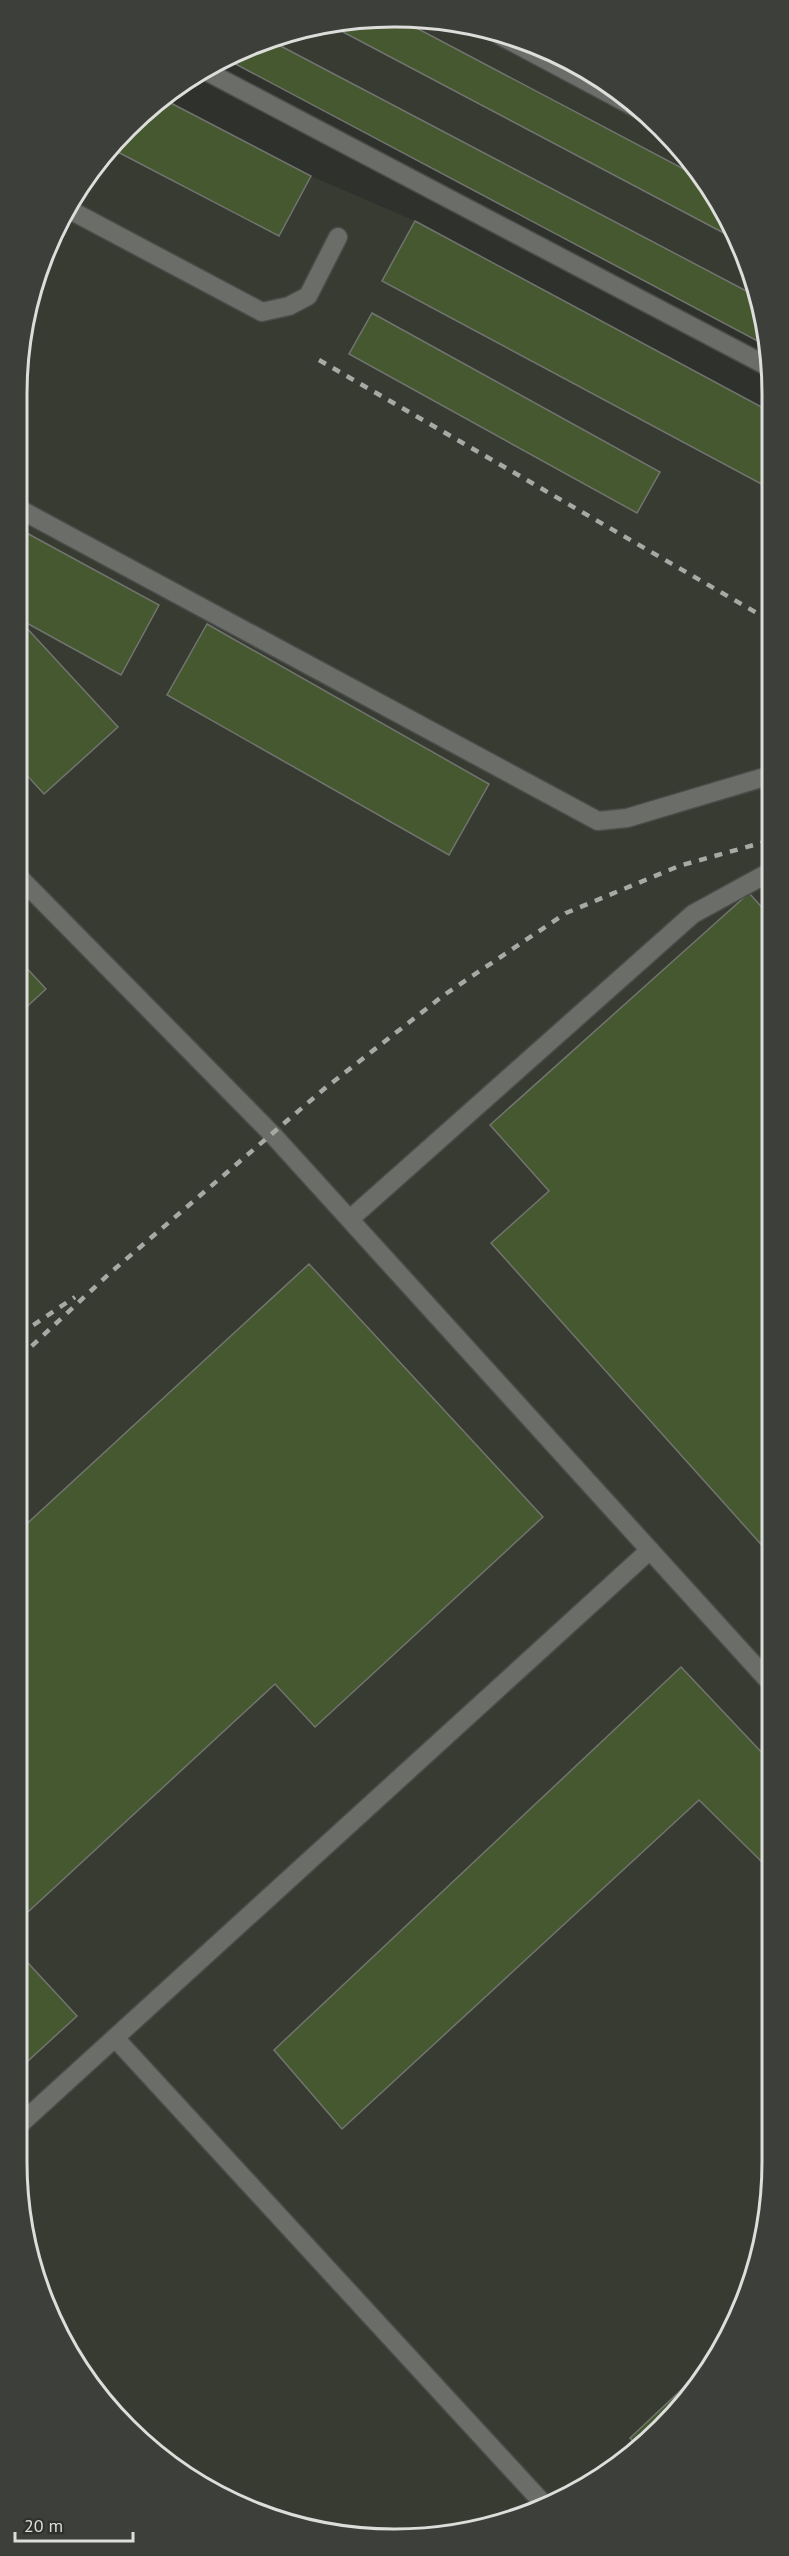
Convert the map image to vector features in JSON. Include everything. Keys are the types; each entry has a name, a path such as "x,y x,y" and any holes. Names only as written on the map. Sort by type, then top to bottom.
{"lane":[{"path":"547,60 589,83"},
{"path":"213,75 760,362"},
{"path":"75,213 262,312 289,306 308,296 338,237"},
{"path":"27,513 598,821 627,818 762,778"},
{"path":"350,1220 693,915 762,876"},
{"path":"27,885 272,1134 762,1674"},
{"path":"27,2118 650,1550"},
{"path":"115,2038 539,2499"}],"shaded area":[{"path":"394,27 442,30 490,40 535,55 578,76 637,118 671,152 700,190 734,254 749,299 758,341 235,64 276,47 323,34"},
{"path":"171,103 311,176 415,221 762,407 762,2162 755,2233 734,2302 700,2366 671,2404 637,2438 578,2480 535,2501 466,2522 394,2529 323,2522 254,2501 211,2480 152,2438 118,2404 76,2345 55,2302 34,2233 27,2162 27,394 34,323 47,276 65,232 89,190 118,152 152,118"}],"building":[{"path":"394,27 416,28 685,170 700,190 725,233 341,31"},
{"path":"280,46 747,291 758,341 235,64"},
{"path":"171,103 311,176 279,236 118,152 152,118"},
{"path":"415,221 762,407 762,484 382,281"},
{"path":"372,313 660,472 637,513 349,354"},
{"path":"27,533 159,605 121,675 27,623"},
{"path":"207,624 489,784 449,855 167,695"},
{"path":"27,628 118,727 44,794 27,775"},
{"path":"749,893 762,907 762,1545 491,1243 549,1191 490,1125"},
{"path":"27,968 46,989 27,1006"},
{"path":"309,1264 543,1517 315,1727 275,1684 27,1913 27,1524"},
{"path":"681,1667 762,1753 762,1862 699,1800 342,2129 274,2050"},
{"path":"27,1962 77,2016 27,2062"},
{"path":"685,2386 671,2404 637,2438 633,2441 630,2438"}],"railway":[{"path":"319,360 762,616"},
{"path":"27,1350 110,1273 324,1089 444,995 566,913 679,866 762,843"},
{"path":"27,1329 75,1297"}]}
